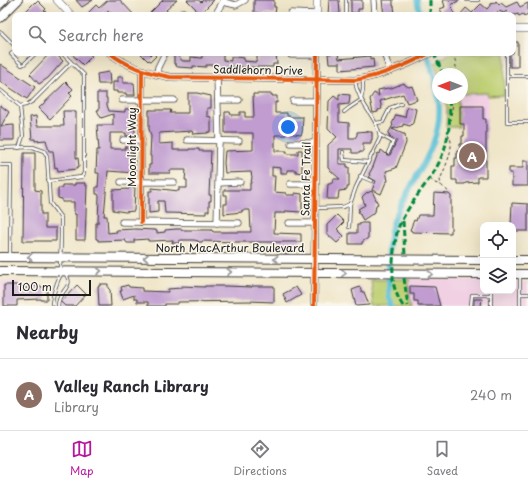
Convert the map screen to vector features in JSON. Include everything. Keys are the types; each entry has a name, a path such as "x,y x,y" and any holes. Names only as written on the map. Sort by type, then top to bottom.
{"main road":[{"path":"0,4 4,0"},
{"path":"0,18 18,0"},
{"name":"North MacArthur Boulevard","path":"0,257 480,260"},
{"path":"457,274 458,260"},
{"path":"516,260 528,260"},
{"path":"0,271 480,274"}],"street":[{"path":"57,0 68,12"},
{"path":"217,12 224,1 236,5 245,0"},
{"path":"317,0 317,12"},
{"path":"374,0 375,12"},
{"path":"516,29 528,29"},
{"name":"Saddlehorn Drive","path":"113,56 118,60 142,71 181,78 316,79 359,79 416,61 425,56"},
{"path":"158,75 158,67 164,56"},
{"name":"Santa Fe Trail","path":"314,306 317,56"},
{"path":"385,56 390,70"},
{"name":"Moonlight Way","path":"141,222 142,71"},
{"path":"217,223 219,183 218,78"},
{"path":"122,100 174,100"},
{"path":"218,100 238,100"},
{"path":"293,101 316,101"},
{"path":"123,140 142,140"},
{"path":"187,140 239,141"},
{"path":"291,142 316,143"},
{"path":"120,182 174,182"},
{"path":"219,183 240,182"},
{"path":"290,184 315,184"},
{"path":"122,222 239,223"},
{"path":"290,224 315,224"}],"lane":[{"path":"346,0 346,12"},
{"path":"467,0 478,0"},
{"path":"1,32 12,43"},
{"path":"13,56 24,64 33,56"},
{"path":"48,181 82,177 84,173 84,75 65,56"},
{"path":"507,56 507,122 528,122"},
{"path":"20,106 26,105 33,101 72,63"},
{"path":"507,76 528,76"},
{"path":"344,112 361,100 364,90 359,79"},
{"path":"348,228 350,204 360,176 380,138 379,129 357,91 359,79"},
{"path":"0,90 20,106 23,136 19,148"},
{"path":"375,123 383,122 390,108 401,104"},
{"path":"380,135 393,142 388,153"},
{"path":"0,148 33,146 44,151 47,156 50,203 61,218 62,271 52,299 52,306"},
{"path":"343,152 344,160 368,162"},
{"path":"0,164 11,165 10,257"},
{"path":"360,176 372,181"},
{"name":"Santa Fe Trail","path":"315,208 343,207 350,204"},
{"path":"58,306 58,299 61,293 69,284 69,278 62,271"},
{"path":"520,274 520,306"},
{"path":"471,306 472,295 482,294"},
{"path":"491,294 491,306"},
{"path":"520,294 528,294"}],"path":[{"path":"454,56 456,68"},
{"path":"451,115 453,104"},
{"path":"441,185 440,178 446,164 450,148 451,140 448,134"},
{"path":"430,179 441,185 450,193"}],"shaded area":[{"path":"488,93 487,128 459,127 458,104 468,104 468,94"},
{"path":"409,279 480,280 480,294 516,294 516,281 528,282 528,306 412,306 409,292"},
{"path":"0,281 19,281 19,306 0,306"}],"green space":[{"path":"446,56 505,56 504,95 488,96 487,93 468,94 468,68 436,68 435,64"},
{"path":"446,104 458,104 459,127 446,127"},
{"path":"409,279 409,292 412,306 374,306 371,280"}],"building":[{"path":"76,0 93,0 82,7"},
{"path":"108,0 120,0 131,12 110,12 108,10 106,12 89,12 96,5 99,8"},
{"path":"163,0 177,0 166,10 168,12 151,12"},
{"path":"187,0 198,0 201,2 203,0 214,0 204,10 204,12 196,12 196,9"},
{"path":"254,0 274,0 274,7 276,7 275,12 254,12"},
{"path":"329,0 339,0 340,12 328,12"},
{"path":"351,0 362,0 362,9 358,9 358,12 351,12"},
{"path":"382,0 393,0 395,12 384,12"},
{"path":"443,0 460,0 451,5 453,12 442,12 440,9 445,7"},
{"path":"38,1 46,9 44,11 46,12 25,12 35,2 36,3"},
{"path":"496,1 499,5 501,3 506,7 517,2 520,7 528,3 528,14 519,16 518,14 516,15 516,12 506,11 473,12 481,4 487,9 493,2 494,4"},
{"path":"466,8 471,12 463,12"},
{"path":"516,42 518,42 518,67 510,67 510,56 516,56"},
{"path":"47,56 58,56 63,61 48,78 39,84 30,74"},
{"path":"74,56 92,56 83,65"},
{"path":"143,56 156,56 151,61 148,61"},
{"path":"174,56 179,56 179,58 183,61 191,61 191,57 202,58 202,56 223,56 223,60 231,61 231,57 236,57 244,58 244,61 255,62 257,61 257,56 276,56 277,64 273,64 273,67 216,67 216,65 206,65 206,67 193,66 193,68 178,67 174,64"},
{"path":"328,56 338,56 339,59 370,56 370,60 373,59 374,67 340,70 340,63 329,63"},
{"path":"0,64 35,87 27,99 0,81"},
{"path":"109,72 110,84 98,84 97,74"},
{"path":"118,77 123,77 123,83 134,83 135,95 126,95 126,93 117,93 117,91 113,91 113,82 118,82"},
{"path":"66,82 73,89 69,93 72,96 50,119 39,108"},
{"path":"404,83 409,87 412,86 417,100 407,103 403,94 380,101 382,109 373,113 370,99 374,93 379,96 378,90 389,89"},
{"path":"97,93 106,93 109,111 125,112 125,109 132,109 132,114 135,114 135,135 126,136 126,133 110,133 110,149 125,149 125,147 134,146 135,173 108,171 104,216 107,216 108,233 117,232 116,230 135,229 154,230 157,231 157,233 165,232 165,230 176,229 212,230 214,232 251,232 250,210 242,210 242,212 224,214 224,204 227,204 227,195 224,195 224,190 250,190 252,177 251,172 225,173 224,163 225,151 253,150 253,133 225,133 225,112 230,112 231,115 240,115 240,112 245,112 245,117 254,117 253,94 272,94 272,96 277,96 277,103 275,102 275,113 287,113 287,116 290,117 303,117 301,135 286,133 286,135 275,135 275,151 287,151 287,154 298,154 298,150 302,150 302,173 296,172 296,170 287,170 287,173 281,173 281,168 272,167 272,176 275,176 274,192 286,193 286,195 295,195 295,193 302,194 302,212 285,211 285,213 275,213 274,233 301,234 301,242 198,242 194,240 181,240 179,243 172,243 173,240 148,241 148,239 134,240 134,243 127,243 125,240 98,241 98,239 96,239 99,196 96,194 99,173 96,173 97,150 99,150 97,125 113,125 113,114 101,118 97,110 99,110 99,102 97,102"},
{"path":"188,93 211,96 211,108 207,108 207,116 211,117 211,132 193,134 192,131 159,133 159,144 173,143 173,150 199,149 199,151 211,151 209,195 211,195 211,201 209,201 209,211 206,211 206,214 165,213 164,201 158,201 158,212 149,213 149,191 152,191 152,188 179,191 179,188 187,188 187,180 185,180 186,170 170,170 170,173 149,173 149,165 151,165 151,136 149,129 149,110 171,110 170,113 188,113"},
{"path":"339,94 350,95 349,104 339,105 339,122 349,123 349,138 355,138 357,132 368,131 372,132 372,140 371,143 363,143 363,152 360,153 352,153 352,149 339,149 339,164 347,164 347,167 349,167 349,187 347,187 347,190 339,191 338,199 327,199 328,184 333,182 333,179 340,179 328,168 328,145 337,137 328,128 329,101 334,96 339,100"},
{"path":"0,105 9,112 1,126 14,125 14,140 0,140"},
{"path":"460,106 483,106 483,119 486,119 486,177 478,177 478,182 465,184 457,184 457,180 452,180 452,166 455,166 457,151 460,151 462,136 464,136 464,124 460,124"},
{"path":"407,107 416,109 413,123 410,126 403,124 403,126 392,129 405,134 406,143 396,168 386,171 388,181 386,182 381,194 372,190 376,181 369,177 369,174 378,153 380,154 381,150 387,155 390,155 397,140 389,137 390,135 388,134 396,115 405,117"},
{"path":"63,111 76,112 76,158 78,158 79,167 77,167 77,169 58,171 57,167 55,168 53,151 49,151 46,140 35,141 35,139 32,139 30,117 36,116 37,126 64,126"},
{"path":"24,153 35,153 35,190 41,191 41,214 45,214 45,228 56,228 56,241 23,241"},
{"path":"523,161 528,161 528,186 512,186 512,173 509,173 509,168 523,168"},
{"path":"75,183 85,183 85,185 87,185 85,240 76,240 76,214 74,214 74,202 62,202 62,199 58,198 58,188 62,188 62,185 75,185"},
{"path":"135,187 134,211 125,212 113,210 113,190"},
{"path":"372,191 378,204 376,205 375,212 363,220 358,209 365,205 362,197 367,192"},
{"path":"434,193 449,194 451,196 451,233 412,232 410,230 418,215 433,215"},
{"path":"512,203 528,204 528,231 516,231 516,222 511,222"},
{"path":"337,215 344,222 337,229 344,236 337,243 327,234 327,225"},
{"path":"360,223 368,223 368,238 362,242 362,244 349,244 349,233 357,233 357,225 360,225"},
{"path":"100,284 108,284 111,306 99,306 98,286 100,286"},
{"path":"4,285 17,285 17,288 41,286 47,288 47,300 17,300 17,306 4,306"},
{"path":"77,285 86,294 75,306 65,306 61,302"},
{"path":"128,285 129,287 142,288 142,291 168,292 168,289 181,288 181,286 274,286 274,302 178,302 178,304 165,304 165,306 148,306 148,302 137,302 137,299 134,299 134,295 123,299 120,291 122,291 121,287"},
{"path":"410,286 435,287 440,306 418,306 418,301 414,301 414,294 410,294"},
{"path":"296,287 301,295 287,303 283,294"},
{"path":"360,287 362,292 364,292 369,305 356,306 352,290"},
{"path":"474,299 482,299 481,306 474,306"}],"waterway":[{"path":"417,0 419,12"},
{"path":"428,56 432,70"},
{"path":"393,306 389,297 388,259 391,231 399,208 424,163 437,131 438,104"}],"marked path":[{"path":"430,0 430,12"},
{"path":"435,56 440,68"},
{"path":"403,306 399,299 393,280 397,232 404,216 429,180 444,151 449,129 449,104"},
{"path":"403,221 405,255"},
{"path":"404,278 408,306"}],"cycle path":[{"path":"114,56 138,69 170,77 355,80 394,70 424,56"},
{"path":"314,306 317,56"},
{"path":"141,222 142,71"}],"place":[{"name":"Valley Ranch Library","path":"472,156"}]}
